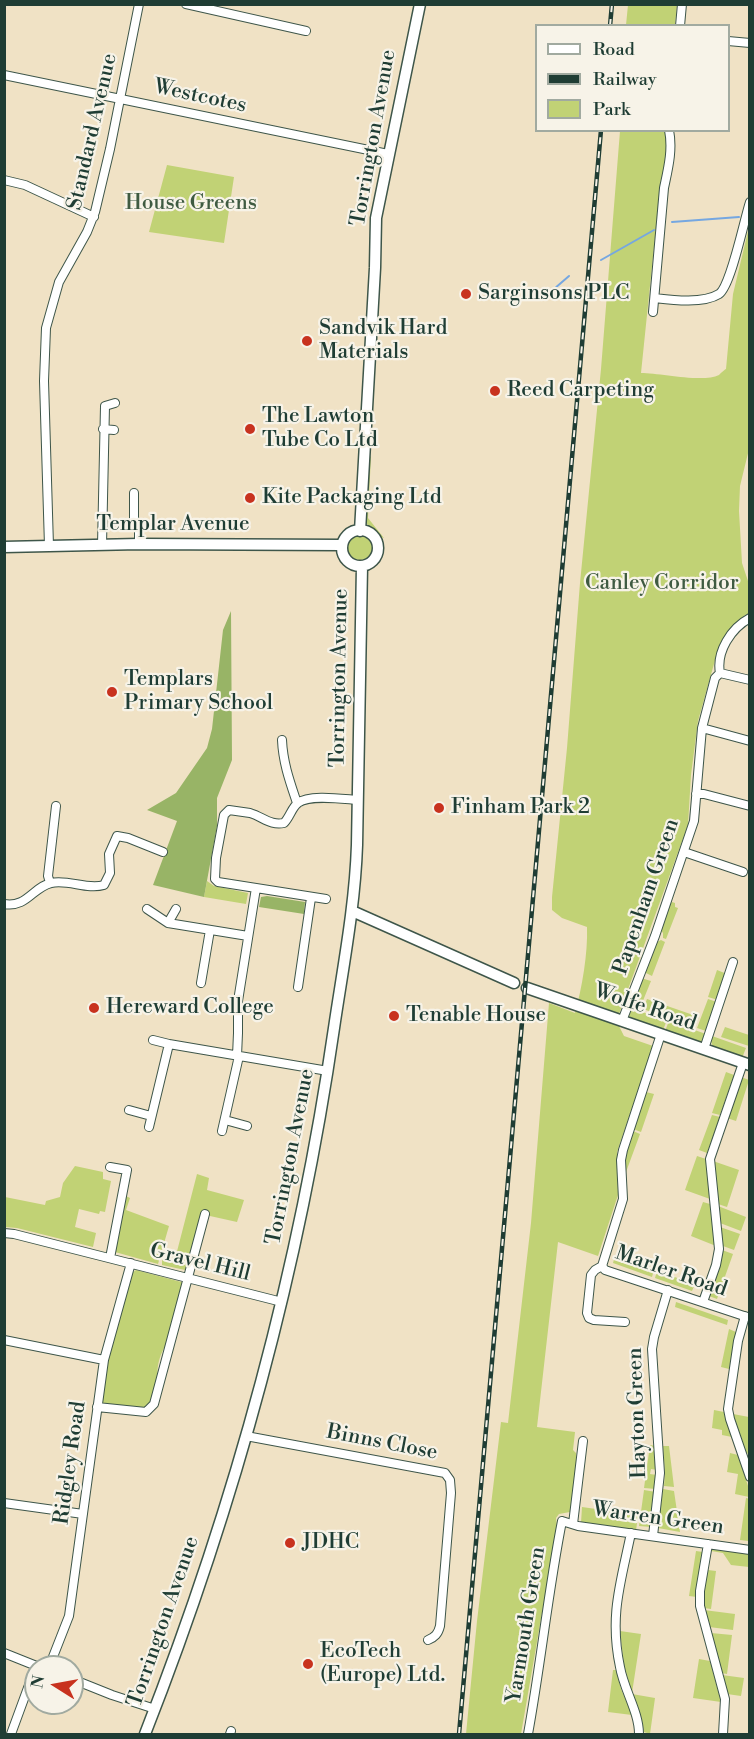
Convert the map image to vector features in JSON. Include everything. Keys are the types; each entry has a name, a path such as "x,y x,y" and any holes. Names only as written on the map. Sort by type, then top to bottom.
{"street":[{"name":"Standard Avenue","path":"49,546 44,381 46,328 59,282 94,217 139,4"},
{"path":"186,4 306,31"},
{"name":"Torrington Avenue","path":"360,531 376,218 420,4"},
{"path":"680,24 682,4"},
{"path":"730,41 750,43"},
{"name":"Westcotes","path":"4,75 388,154"},
{"path":"653,312 664,188 671,141 669,132"},
{"path":"4,180 25,185 94,217"},
{"path":"655,298 694,300 714,297 724,290 750,202"},
{"path":"102,545 105,406 115,403"},
{"path":"103,429 114,430"},
{"path":"134,493 134,519 139,527 139,544"},
{"path":"360,531 373,537 378,549 371,562 362,566 353,565 347,561 343,555 342,545 350,534 360,531"},
{"name":"Templar Avenue","path":"4,547 139,544 342,545"},
{"name":"Torrington Avenue","path":"145,1734 201,1585 246,1436 282,1302 305,1197 328,1071 352,911 356,860 362,566"},
{"name":"Papenham Green","path":"622,1021 655,936 694,821 702,728 714,681 720,673 718,663 727,640 739,625 750,618"},
{"path":"720,673 750,680"},
{"path":"702,728 750,741"},
{"path":"282,740 286,773 297,803"},
{"path":"696,794 750,806"},
{"path":"326,899 218,882 215,879 216,858 224,815 229,810 252,814 278,824 284,823 297,803 305,800 319,798 357,800"},
{"path":"50,883 48,876 56,806"},
{"path":"4,904 21,903 50,883 94,887 104,885 110,873 109,854 117,836 163,852"},
{"path":"684,852 743,872"},
{"path":"222,1131 238,1056 238,1001 256,888"},
{"path":"298,987 311,897"},
{"path":"147,909 168,923 248,936"},
{"path":"168,923 176,909"},
{"path":"352,911 514,983"},
{"path":"201,983 210,930"},
{"path":"704,1049 733,962"},
{"name":"Wolfe Road","path":"527,988 746,1064"},
{"path":"602,1266 623,1199 621,1161 623,1149 662,1034"},
{"path":"153,1040 328,1071"},
{"path":"149,1127 169,1044"},
{"path":"703,1302 719,1249 710,1159 746,1064"},
{"path":"129,1110 151,1116"},
{"path":"225,1120 247,1126"},
{"path":"110,1167 127,1170 110,1258"},
{"path":"97,1407 146,1412 154,1404 205,1214"},
{"name":"Gravel Hill","path":"4,1233 282,1302"},
{"name":"Ridgley Road","path":"54,1655 69,1616 104,1360 131,1263"},
{"name":"Marler Road","path":"625,1322 589,1318 587,1313 591,1275 602,1266 605,1270 747,1317"},
{"name":"Hayton Green","path":"652,1536 660,1473 652,1349 669,1290"},
{"path":"747,1317 738,1341 728,1409 750,1477"},
{"path":"5,1342 104,1360"},
{"name":"Binns Close","path":"246,1436 445,1473 450,1480 451,1493 440,1626 438,1633 428,1640"},
{"path":"573,1524 583,1441"},
{"path":"4,1503 83,1514"},
{"name":"Warren Green","path":"562,1521 750,1550"},
{"name":"Yarmouth Green","path":"528,1734 538,1678 550,1579 562,1521"},
{"path":"631,1533 617,1591 615,1635 620,1668 637,1718 639,1734"},
{"path":"708,1544 700,1591 700,1606 725,1699 723,1734"},
{"path":"4,1653 24,1661"},
{"path":"84,1684 155,1709"},
{"path":"11,1734 24,1701"}],"green space":[{"path":"628,5 677,5 675,24 626,24"},
{"name":"Canley Corridor","path":"620,132 666,132 665,168 661,179 641,373 703,378 719,375 726,369 733,294 749,227 750,445 740,486 739,511 742,563 749,584 749,614 728,631 719,646 698,721 688,825 615,1025 619,1026 624,1036 653,1046 617,1152 618,1195 598,1256 558,1242 537,1427 575,1432 573,1450 576,1453 577,1465 572,1509 570,1512 559,1514 556,1518 557,1526 521,1734 466,1734 501,1422 508,1423 531,1223 549,1003 575,1013 585,959 587,927 562,918 552,910 552,897 601,369"},
{"name":"House Greens","path":"167,165 234,177 224,243 149,232"},
{"path":"371,456 368,518 384,538 365,522 369,458"},
{"path":"360,534 369,538 373,547 369,556 360,560 351,556 347,547 351,538"},
{"path":"231,611 232,760 217,798 217,826 204,897 153,885 177,821 147,810 176,793 207,748 212,729 223,630"},
{"path":"207,881 214,886 248,893 246,904 204,897"},
{"path":"261,897 305,902 304,914 259,907"},
{"path":"672,902 678,908 666,939 663,938 660,929"},
{"path":"661,940 665,942 652,976 644,972 655,943"},
{"path":"717,970 727,974 718,1000 708,997"},
{"path":"641,978 651,981 640,1008 631,1005"},
{"path":"647,999 699,1017 695,1027 643,1009"},
{"path":"708,999 717,1002 706,1031 697,1028"},
{"path":"630,1008 667,1020 663,1030 632,1020 628,1014"},
{"path":"669,1021 706,1034 704,1040 699,1043 665,1031"},
{"path":"725,1027 749,1035 749,1046 721,1037"},
{"path":"712,1036 746,1048 742,1058 713,1047"},
{"path":"726,1072 734,1075 720,1115 712,1113"},
{"path":"741,1077 749,1080 736,1121 727,1118"},
{"path":"646,1092 654,1094 641,1132 633,1129"},
{"path":"712,1115 720,1117 707,1153 699,1150"},
{"path":"633,1131 640,1134 626,1172 625,1155"},
{"path":"697,1156 706,1159 710,1199 685,1190"},
{"path":"713,1161 739,1170 727,1207 718,1204"},
{"path":"75,1166 103,1172 103,1179 111,1181 105,1212 100,1211 99,1214 79,1209 75,1227 96,1233 93,1247 5,1227 5,1197 45,1205 46,1201 60,1197 63,1183"},
{"path":"197,1174 209,1178 207,1190 244,1200 237,1222 201,1214 185,1270 162,1265 162,1260 174,1263"},
{"path":"124,1195 130,1198 126,1210 169,1226 158,1264 115,1252"},
{"path":"703,1202 710,1204 716,1246 691,1236"},
{"path":"718,1206 746,1217 741,1231 720,1223"},
{"path":"720,1227 740,1234 734,1250 723,1246"},
{"path":"722,1250 733,1254 717,1299 709,1296"},
{"path":"615,1256 654,1270 652,1277 613,1263"},
{"path":"136,1270 185,1283 169,1341 160,1357 151,1403 143,1408 105,1406 102,1403 106,1367 132,1273"},
{"path":"657,1271 695,1284 692,1291 655,1278"},
{"path":"676,1302 728,1320 727,1325 675,1307"},
{"path":"729,1329 736,1332 729,1369 721,1367"},
{"path":"714,1410 724,1412 732,1437 722,1435 722,1430 712,1428"},
{"path":"733,1414 749,1417 749,1454 746,1453"},
{"path":"650,1445 656,1446 657,1470 651,1469 650,1474 657,1475 656,1489 644,1488"},
{"path":"663,1446 669,1446 674,1487 664,1486"},
{"path":"730,1453 738,1455 749,1489 749,1497 735,1494 738,1474 727,1472"},
{"path":"663,1489 674,1491 680,1532 658,1528"},
{"path":"644,1490 656,1492 651,1527 639,1526"},
{"path":"746,1498 750,1499 748,1541 740,1540"},
{"path":"582,1507 638,1515 636,1531 581,1523"},
{"path":"713,1549 749,1553 749,1567 731,1565 723,1553 711,1551"},
{"path":"696,1551 703,1552 697,1597 689,1596"},
{"path":"708,1570 716,1571 711,1609 704,1608"},
{"path":"704,1610 735,1614 733,1630 709,1627"},
{"path":"620,1631 641,1634 632,1693 624,1665"},
{"path":"711,1633 732,1635 727,1674 721,1673"},
{"path":"699,1659 710,1661 721,1702 693,1698"},
{"path":"613,1670 616,1670 632,1715 608,1712"},
{"path":"722,1675 744,1678 741,1696 727,1694"},
{"path":"632,1694 655,1698 650,1734 644,1732"}],"waterway":[{"path":"672,222 739,217"},
{"path":"601,260 654,230"},
{"path":"547,295 569,276"}],"railway":[{"path":"610,24 612,4"},
{"path":"459,1734 601,132"}],"place":[{"name":"Sarginsons PLC","path":"466,294"},
{"name":"Sandvik Hard Materials","path":"307,341"},
{"name":"Reed Carpeting","path":"495,391"},
{"name":"The Lawton Tube Co Ltd","path":"250,429"},
{"name":"Kite Packaging Ltd","path":"250,498"},
{"name":"Templars Primary School","path":"112,692"},
{"name":"Finham Park 2","path":"439,808"},
{"name":"Hereward College","path":"94,1008"},
{"name":"Tenable House","path":"394,1016"},
{"name":"JDHC","path":"290,1543"},
{"name":"EcoTech (Europe) Ltd.","path":"308,1664"}]}
